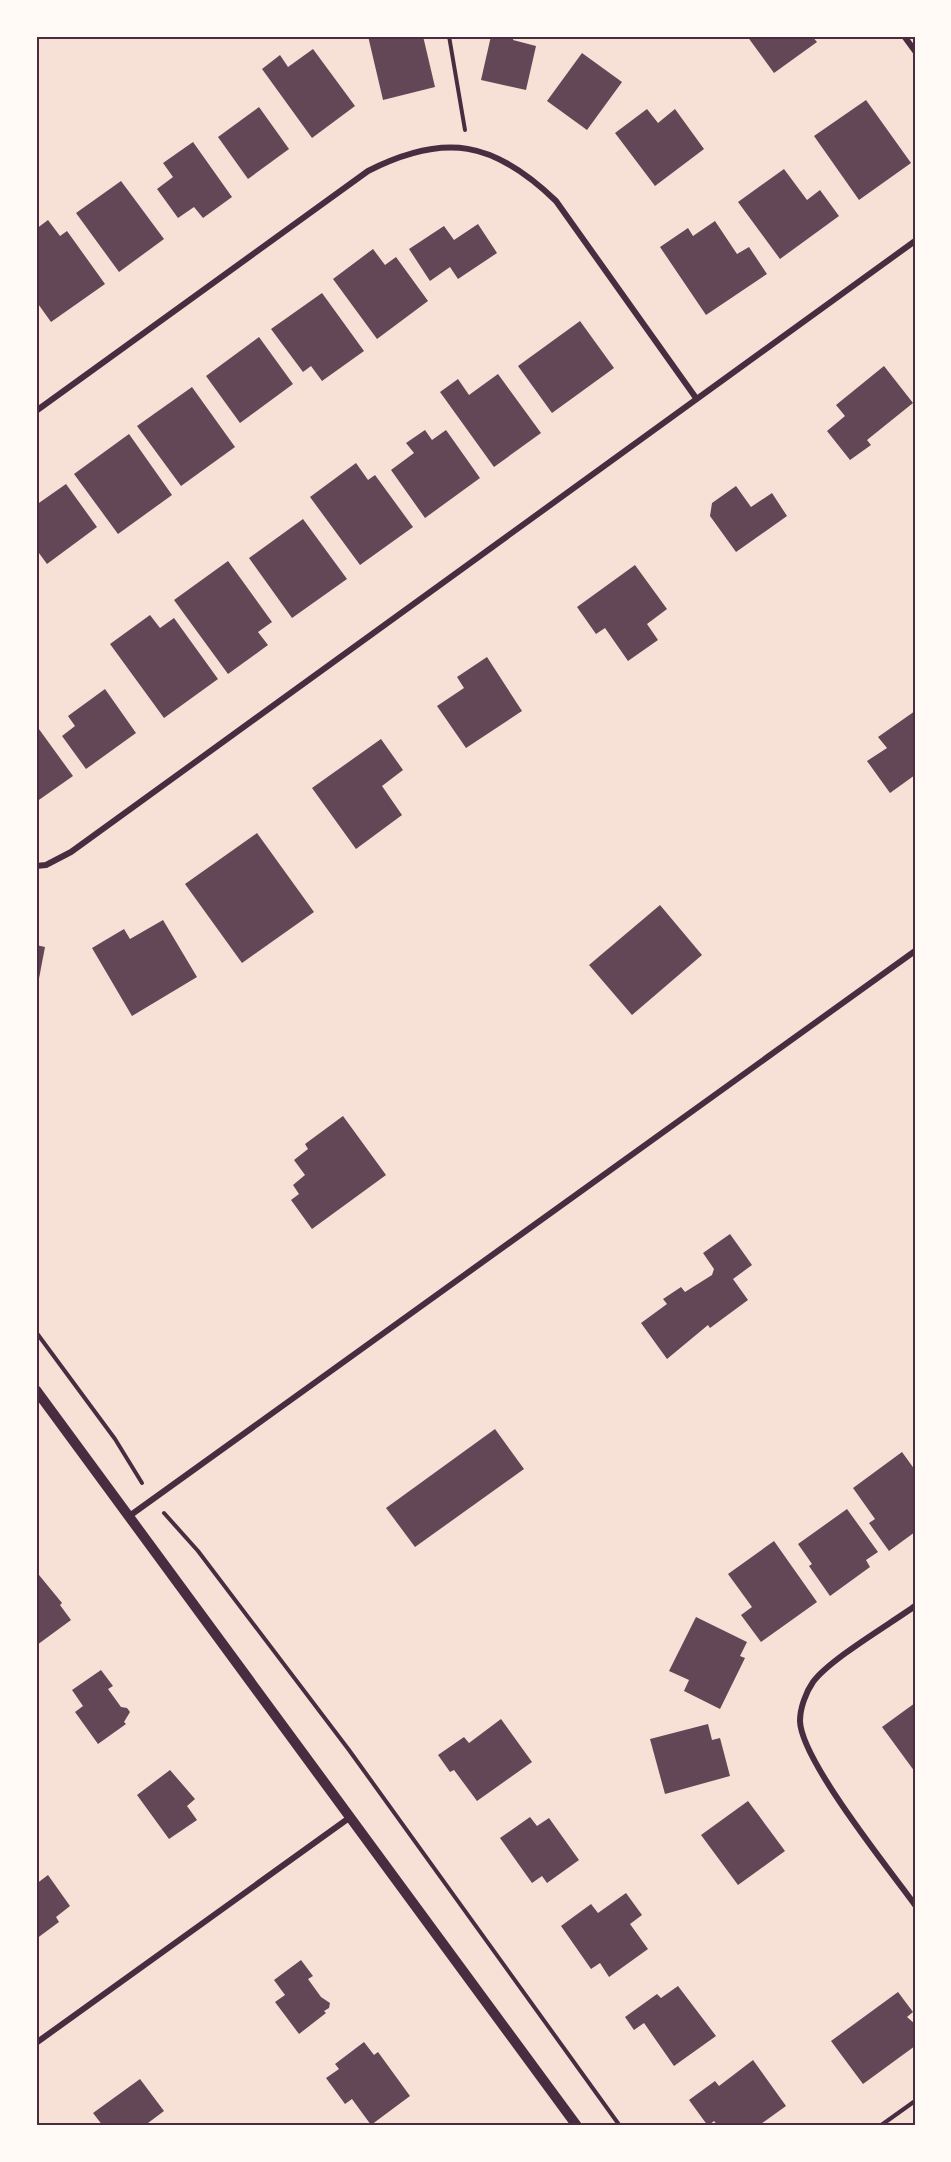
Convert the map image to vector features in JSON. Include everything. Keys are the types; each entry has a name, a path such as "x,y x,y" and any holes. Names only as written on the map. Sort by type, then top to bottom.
{"street":[{"path":"904,36 915,51"},
{"path":"36,411 368,171 397,156 430,147 469,148 508,162 534,180 556,201 696,398"},
{"path":"36,866 46,865 71,852 915,241"},
{"path":"128,1517 915,951"},
{"path":"36,1390 348,1818 578,2126"},
{"path":"915,1606 834,1664 814,1682 804,1700 800,1721 805,1744 822,1774 915,1905"},
{"path":"36,2043 348,1818"}],"path":[{"path":"449,36 469,148"},
{"path":"36,1332 115,1440 152,1499 198,1551 341,1740 620,2126"},
{"path":"880,2126 915,2102"}],"building":[{"path":"368,36 423,36 435,87 383,100"},
{"path":"491,36 514,36 513,40 536,46 526,90 481,80"},
{"path":"747,36 812,36 817,42 774,73"},
{"path":"313,49 355,106 312,138 262,69 280,55 288,67"},
{"path":"582,53 622,82 587,130 547,101"},
{"path":"866,100 911,163 859,200 814,136"},
{"path":"259,107 289,149 248,179 218,137"},
{"path":"647,109 658,123 675,109 704,149 655,186 615,133"},
{"path":"193,142 232,197 203,218 194,207 178,218 157,189 173,177 163,163"},
{"path":"784,169 807,200 820,190 839,216 780,259 738,202"},
{"path":"121,181 164,239 119,272 76,213"},
{"path":"48,220 60,236 67,231 105,284 51,322 36,301 36,229"},
{"path":"715,221 737,254 749,247 767,274 706,315 660,247 688,228 693,236"},
{"path":"478,224 497,253 458,279 450,267 430,281 409,249 444,226 454,240"},
{"path":"373,249 385,265 396,257 428,301 377,339 333,279"},
{"path":"322,293 364,351 322,381 311,366 303,372 271,329"},
{"path":"580,321 614,368 552,413 518,366"},
{"path":"259,337 293,384 240,423 206,376"},
{"path":"884,366 913,403 867,440 871,445 850,460 827,431 845,416 836,405"},
{"path":"498,374 541,433 494,467 440,392 458,379 469,395"},
{"path":"192,387 235,447 181,486 137,426"},
{"path":"425,430 432,440 446,430 480,478 425,518 391,470 414,453 406,443"},
{"path":"129,434 172,495 118,534 74,474"},
{"path":"356,463 368,480 375,475 413,527 360,565 310,497"},
{"path":"66,484 97,527 47,564 36,549 36,505"},
{"path":"736,486 751,507 772,493 787,516 736,552 710,516 712,503"},
{"path":"303,519 347,579 292,618 249,558"},
{"path":"228,561 272,622 258,632 268,645 228,674 174,600"},
{"path":"635,565 667,609 647,624 658,640 628,661 605,628 596,634 577,607"},
{"path":"150,615 160,628 174,618 218,679 164,718 110,644"},
{"path":"487,657 522,711 466,748 437,706 464,688 457,677"},
{"path":"105,689 136,733 86,769 62,736 75,726 68,716"},
{"path":"915,711 915,775 890,793 867,761 887,748 878,737"},
{"path":"36,725 73,776 36,802"},
{"path":"381,739 403,770 382,786 402,815 356,849 312,788"},
{"path":"257,833 314,912 242,963 185,884"},
{"path":"660,905 702,955 632,1015 589,965"},
{"path":"163,920 197,977 132,1016 92,948 124,929 130,939"},
{"path":"36,945 45,947 37,989 36,989"},
{"path":"343,1116 386,1175 312,1229 291,1200 299,1194 293,1185 305,1175 294,1160 308,1149 305,1144"},
{"path":"730,1234 752,1265 733,1279 748,1300 710,1328 708,1325 667,1359 641,1323 667,1304 663,1299 681,1287 685,1292 712,1275 714,1269 703,1253"},
{"path":"495,1429 524,1469 415,1547 386,1508"},
{"path":"902,1452 915,1470 915,1532 889,1551 869,1523 875,1519 853,1488"},
{"path":"847,1509 878,1552 866,1560 870,1567 830,1596 809,1566 812,1564 798,1544"},
{"path":"774,1541 817,1602 761,1642 741,1615 752,1607 728,1574"},
{"path":"39,1575 62,1603 60,1605 71,1620 37,1645 36,1577"},
{"path":"696,1617 747,1642 740,1656 745,1658 720,1709 684,1691 689,1680 669,1671"},
{"path":"101,1670 113,1686 108,1689 121,1707 127,1708 130,1712 124,1722 126,1724 98,1744 75,1712 83,1706 72,1690"},
{"path":"915,1703 915,1772 882,1727"},
{"path":"501,1719 532,1762 477,1801 454,1770 450,1772 438,1755 464,1737 469,1743"},
{"path":"708,1724 712,1740 720,1738 730,1776 665,1794 650,1739"},
{"path":"170,1770 195,1799 187,1806 197,1820 169,1839 137,1795"},
{"path":"748,1801 785,1851 738,1885 701,1835"},
{"path":"530,1817 537,1826 549,1818 579,1860 547,1883 542,1876 532,1883 500,1838"},
{"path":"48,1875 70,1906 56,1917 59,1922 36,1939 36,1884"},
{"path":"626,1893 642,1915 630,1924 648,1949 609,1977 600,1963 591,1969 561,1926 591,1904 598,1913"},
{"path":"301,1960 313,1976 308,1979 321,1997 330,2003 329,2008 324,2011 326,2013 299,2034 275,2002 285,1995 274,1980"},
{"path":"678,1986 716,2036 674,2066 644,2023 634,2030 625,2017 657,1994 661,1998"},
{"path":"898,1992 913,2012 907,2017 915,2024 915,2046 863,2084 831,2041"},
{"path":"364,2042 374,2055 378,2052 410,2096 371,2125 352,2099 345,2104 326,2078 339,2069 335,2064"},
{"path":"753,2060 786,2106 758,2126 718,2126 714,2121 708,2126 689,2100 715,2081 719,2086"},
{"path":"140,2079 164,2111 148,2123 150,2126 103,2126 93,2113"}]}
